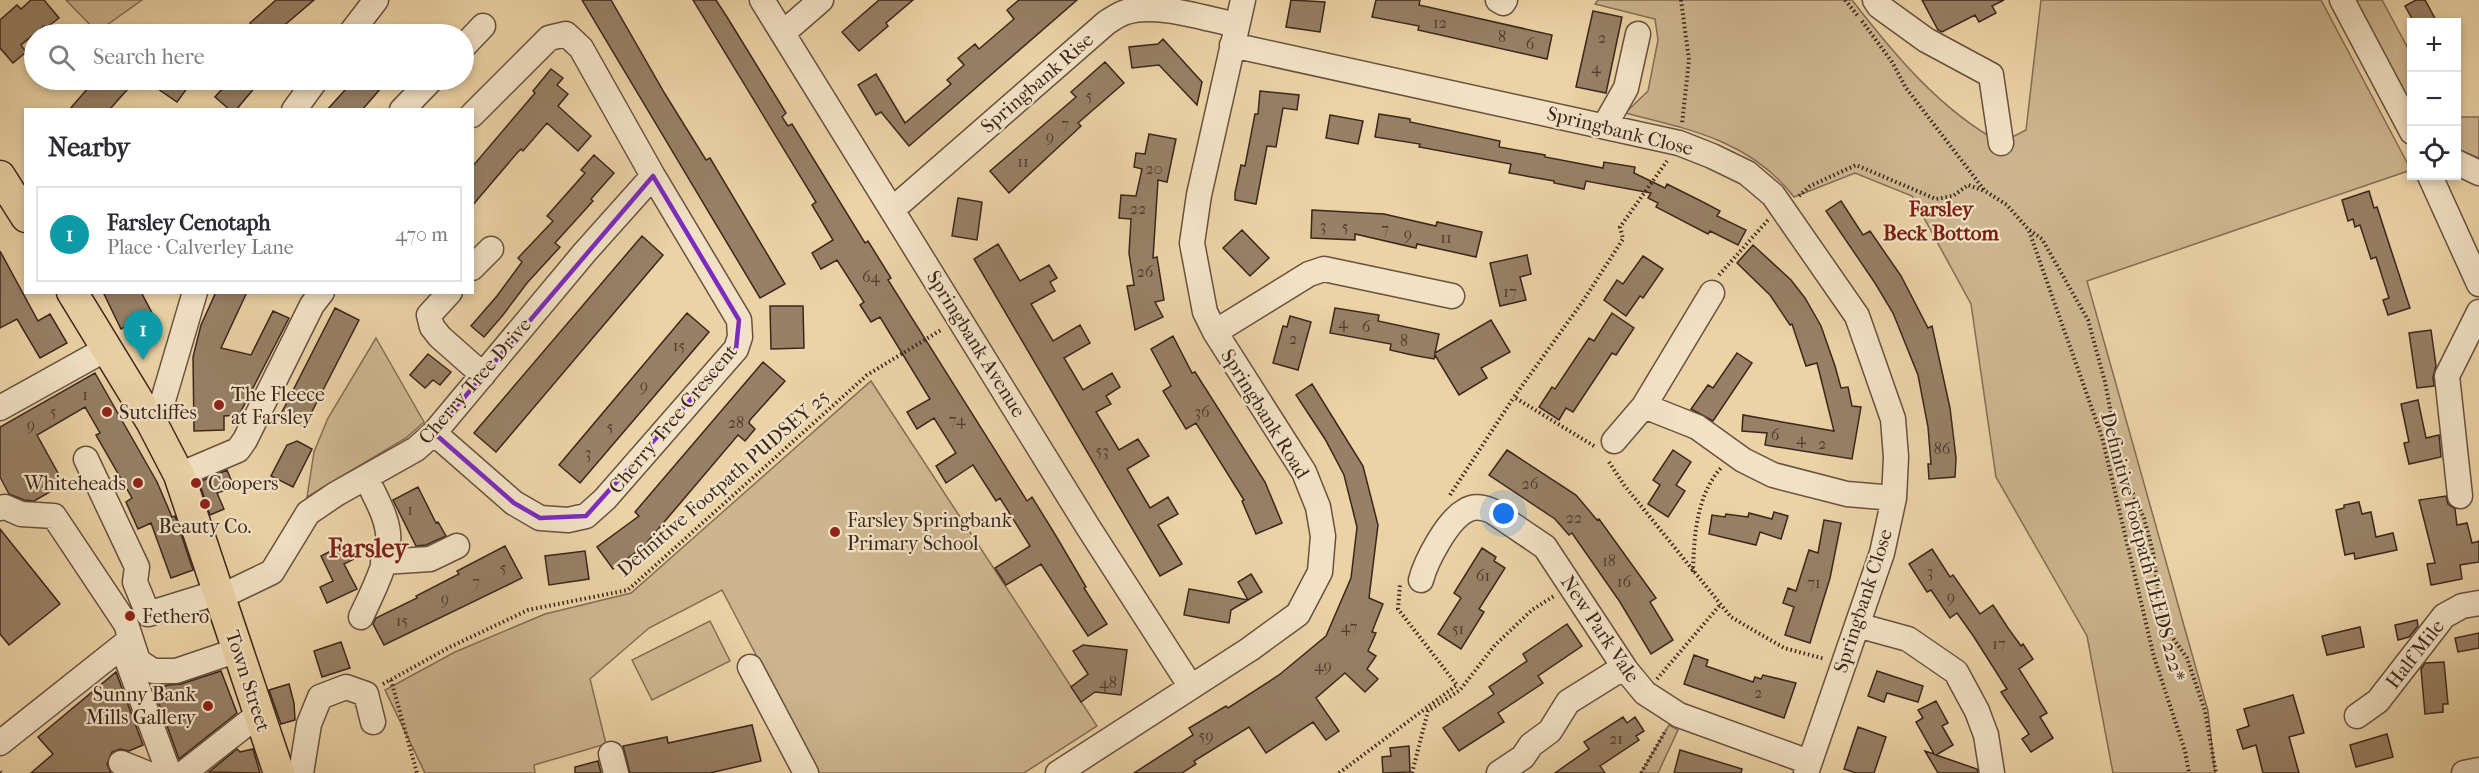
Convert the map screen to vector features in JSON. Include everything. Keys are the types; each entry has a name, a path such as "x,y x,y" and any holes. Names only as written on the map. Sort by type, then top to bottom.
{"main road":[{"path":"0,176 24,214"},
{"name":"Town Street","path":"73,294 152,423 179,475 279,773"}],"street":[{"path":"358,24 376,0"},
{"name":"Springbank Avenue","path":"762,0 1088,527 1191,687"},
{"path":"783,33 821,0"},
{"name":"Springbank Road","path":"1058,773 1298,614 1320,572 1323,536 1318,507 1304,472 1215,332 1205,312 1192,243 1199,195 1243,0"},
{"path":"1498,0 1503,3 1505,0"},
{"path":"1875,0 1879,6 1926,40 1991,75 2001,143"},
{"path":"2342,0 2409,126"},
{"name":"Springbank Rise","path":"893,209 1106,23 1125,12 1144,8 1160,9 1235,35"},
{"path":"474,35 483,26"},
{"name":"Cherry Tree Crescent","path":"434,433 514,503 540,518 568,520 586,516 605,499 736,349 740,337 739,320 653,176 581,48 567,34 549,38 474,113"},
{"path":"1605,125 1626,88 1638,34"},
{"name":"Springbank Close","path":"1235,35 1679,143 1747,173 1773,195 1857,316 1893,419 1896,457 1894,498 1882,553 1807,767"},
{"path":"295,108 309,90"},
{"path":"404,108 421,90"},
{"path":"2461,164 2479,173"},
{"name":"Cherry Tree Drive","path":"86,459 137,567 135,582 148,614 219,594 272,572 308,513 336,494 416,449 434,433 585,252 653,176"},
{"path":"2432,180 2479,284"},
{"path":"474,266 491,249"},
{"path":"1215,332 1309,274 1324,269 1452,296"},
{"path":"1607,450 1644,406 1712,293"},
{"path":"152,423 164,397 194,294"},
{"path":"179,475 238,450 312,305 320,294"},
{"path":"448,294 429,315 432,327 483,375"},
{"path":"2460,496 2447,376 2479,312"},
{"path":"0,408 106,348"},
{"path":"1644,406 1697,427 1734,453 1773,475 1848,494 1894,498"},
{"path":"361,617 383,562 388,534 381,509 366,477"},
{"path":"0,508 5,507 21,513 54,516 126,624 127,642 169,773"},
{"name":"New Park Vale","path":"1421,580 1425,567 1455,519 1464,511 1483,507 1545,548 1624,667 1645,693 1675,713 1807,767"},
{"path":"383,562 430,559 457,546"},
{"name":"Half Mile","path":"2357,716 2378,701 2444,616 2462,606 2479,603"},
{"path":"1857,625 1908,639 1956,672 1977,711 1986,735 1992,773"},
{"path":"127,642 138,661 153,671 176,671 238,651"},
{"path":"0,743 127,642"},
{"path":"750,667 806,773"},
{"path":"1499,773 1522,757 1531,745 1550,731 1568,702 1624,667"},
{"path":"301,773 309,724 320,697 346,687 366,694 372,722"},
{"path":"184,773 259,714"},
{"path":"121,763 146,773"},
{"path":"2464,773 2479,770"}],"path":[{"path":"1681,0 1689,60 1686,101 1679,143 1620,227 1623,239 1583,301 1514,397 1607,450 1624,485 1693,573 1731,617 1784,648 1844,664"},
{"path":"1845,0 1892,62 1906,87 1985,191"},
{"path":"1781,206 1795,200 1810,186 1856,165 1935,199 1953,196 1968,185 1985,191 2007,205 2028,229 2042,239 2088,320 2105,382 2122,470 2144,518 2153,552 2163,624 2187,658 2205,711 2216,773"},
{"name":"Definitive Footpath LEEDS 222*","path":"2028,229 2102,437 2154,657 2185,751 2189,773"},
{"path":"1734,258 1752,237"},
{"name":"Definitive Footpath PUDSEY 25","path":"379,687 450,647 528,610 628,590 867,375 960,319"},
{"path":"1693,573 1697,519 1707,489 1734,453"},
{"path":"1412,773 1428,708 1460,690 1495,645 1532,610 1570,585"},
{"path":"1645,693 1720,605"},
{"path":"1339,773 1457,685 1398,609"},
{"path":"391,680 417,773"},
{"path":"1641,773 1675,713"}],"highlighted area":[{"path":"653,176 739,320 736,349 586,516 540,518 514,503 434,433"}],"shaded area":[{"path":"66,0 142,0 108,24 89,24"},
{"path":"1598,0 1852,0 1919,79 1958,114 2001,143 2026,130 2041,0 2321,0 2407,162 2407,171 2087,281 2208,711 2215,773 2113,773 2087,636 1996,477 1971,304 1912,196 1855,173 1794,197 1777,178 1739,150 1695,132 1625,113 1648,91 1658,40 1655,19 1595,4"},
{"path":"2354,0 2382,0 2407,47 2407,100"},
{"path":"2461,117 2479,117 2479,158 2461,151"},
{"path":"376,338 424,422 406,438 307,497 314,452 328,418"},
{"name":"Farsley Springbank Primary School","path":"871,381 1097,726 1024,773 818,773 722,590 649,628 590,679 606,744 534,765 535,773 425,773 385,690 455,652 545,614 631,593"},
{"path":"710,621 730,661 652,700 632,660"},
{"path":"1669,725 1678,730 1658,773 1641,773"}],"building":[{"path":"31,0 44,0 59,18 51,24 24,24 24,43 21,45 24,54 13,63 0,48 0,20 17,5 21,9"},
{"path":"276,0 314,0 286,24 250,23"},
{"path":"582,0 611,0 665,94 706,160 710,158 785,284 760,298"},
{"path":"693,0 716,0 786,113 782,117 788,126 792,124 865,243 868,241 891,278 888,280 1027,501 1032,497 1107,624 1088,636 1041,564 1006,585 995,568 1030,546 1000,498 996,501 973,465 946,483 936,466 956,453 934,418 917,429 907,412 930,399 880,317 871,322 860,305 864,302 837,260 821,269 812,253 833,240 812,205 816,202"},
{"path":"879,0 913,0 886,23 888,26 859,51 842,32"},
{"path":"1019,0 1077,0 909,146 881,112 876,115 858,85 876,74 905,123 951,84 947,80 964,65 958,58 975,44 979,49 1014,19 1007,10"},
{"path":"1291,0 1325,2 1320,32 1286,27"},
{"path":"1376,0 1420,0 1419,5 1552,35 1547,59 1418,30 1419,26 1372,17"},
{"path":"1922,0 2004,0 1992,6 1996,13 1979,22 1975,15 1942,32 1938,30"},
{"path":"2416,0 2425,0 2435,18 2412,18 2405,6"},
{"path":"1593,11 1622,17 1606,93 1576,87"},
{"path":"1163,39 1202,82 1197,105 1159,65 1132,68 1129,47 1158,44"},
{"path":"1105,62 1124,83 1078,123 1081,126 1009,193 990,171 1076,97 1071,92"},
{"path":"551,69 563,78 557,85 568,94 558,106 591,136 578,151 547,123 523,151 521,149 517,153 474,204 474,165 535,93 533,91"},
{"path":"86,90 127,90 111,108 71,108"},
{"path":"160,90 186,90 177,102"},
{"path":"221,90 253,90 238,108 228,108 215,97"},
{"path":"345,90 379,90 364,108 329,108"},
{"path":"1260,91 1299,95 1297,110 1283,108 1276,147 1267,146 1256,204 1235,200 1235,193 1241,165 1245,166 1255,114 1258,114"},
{"path":"1379,114 1410,119 1410,122 1500,141 1499,147 1545,155 1545,157 1603,168 1604,162 1635,167 1634,173 1665,188 1667,184 1701,201 1720,211 1717,216 1746,230 1738,245 1710,231 1708,234 1656,207 1658,203 1648,198 1651,193 1586,181 1584,189 1554,183 1554,181 1509,173 1511,164 1419,147 1420,144 1375,137"},
{"path":"1330,115 1363,121 1358,144 1326,138"},
{"path":"1149,134 1176,139 1167,182 1158,180 1153,258 1157,257 1164,300 1155,302 1163,317 1135,330 1127,286 1134,285 1129,253 1131,219 1119,218 1121,195 1136,196 1142,169 1134,167 1136,153 1145,154"},
{"path":"594,155 614,173 591,199 593,201 555,243 560,247 527,283 484,337 471,326 522,262 518,258 553,221 547,216 585,173 581,170"},
{"path":"2369,191 2374,208 2377,207 2410,308 2388,315 2383,300 2389,298 2376,257 2371,259 2360,225 2355,227 2353,219 2348,221 2342,200"},
{"path":"958,198 982,202 977,240 952,236"},
{"path":"1841,201 1863,235 1870,231 1901,276 1928,328 1932,326 1950,408 1956,458 1955,477 1929,479 1928,464 1931,464 1928,427 1918,375 1893,313 1826,211"},
{"path":"1312,210 1384,214 1436,226 1437,222 1482,232 1476,257 1417,244 1416,248 1355,234 1355,240 1311,238"},
{"path":"1242,230 1269,258 1250,276 1223,248"},
{"path":"642,236 663,255 496,452 474,433"},
{"path":"998,244 1020,281 1049,265 1057,278 1050,282 1055,291 1031,304 1053,341 1080,325 1090,343 1064,358 1083,390 1112,373 1120,387 1106,396 1111,404 1096,412 1119,450 1138,439 1149,456 1127,469 1150,508 1168,497 1178,514 1158,525 1182,564 1160,576 974,259"},
{"path":"1753,245 1791,280 1805,298 1821,326 1841,388 1848,387 1852,406 1861,407 1852,459 1765,445 1767,433 1742,431 1743,415 1834,431 1817,363 1806,366 1792,324 1790,325 1770,295 1737,263"},
{"path":"0,251 38,321 50,314 67,343 40,358 17,319 0,328"},
{"path":"1527,255 1531,274 1520,277 1526,300 1500,306 1490,263"},
{"path":"1643,256 1663,269 1643,298 1640,296 1626,316 1604,300 1617,280 1623,284"},
{"path":"104,294 142,294 152,313 121,329"},
{"path":"215,294 246,294 221,348 251,355 273,311 289,318 239,415 224,416 224,430 194,431 193,357 201,325"},
{"path":"770,306 803,306 804,348 771,349"},
{"path":"335,308 359,320 304,427 281,414"},
{"path":"1335,308 1379,315 1378,321 1439,334 1435,353 1491,320 1510,352 1481,368 1487,378 1459,395 1435,355 1434,359 1412,355 1390,350 1391,344 1330,333"},
{"path":"687,313 709,332 580,483 559,465"},
{"path":"1612,313 1634,328 1616,355 1612,353 1573,412 1566,408 1559,420 1539,407 1552,387 1555,389 1589,338 1594,341"},
{"path":"1290,316 1311,322 1298,370 1273,363 1283,326 1287,327"},
{"path":"2431,330 2436,366 2433,377 2434,386 2417,388 2409,333"},
{"path":"1173,336 1192,373 1195,372 1265,482 1282,523 1256,534 1242,501 1244,500 1196,423 1186,429 1163,391 1171,386 1151,349"},
{"path":"1737,353 1752,363 1713,421 1691,409 1708,385 1713,388"},
{"path":"428,354 451,372 440,385 433,380 425,388 410,375"},
{"path":"763,362 785,381 750,420 749,423 755,429 745,441 738,435 643,547 613,569 597,547 639,516 635,512"},
{"path":"95,373 157,482 172,517 175,516 193,570 171,578 151,523 138,529 126,502 132,498 96,435 100,433 85,407 37,435 64,484 34,501 24,500 9,494 0,477 0,427"},
{"path":"1312,384 1363,466 1378,525 1369,598 1383,604 1372,632 1376,633 1368,651 1376,656 1367,669 1378,679 1365,692 1345,673 1316,698 1339,731 1326,740 1313,722 1266,753 1249,727 1194,761 1196,764 1182,773 1134,773 1193,735 1189,728 1226,706 1228,708 1279,675 1326,636 1351,578 1357,527 1344,475 1325,439 1296,395"},
{"path":"2418,400 2426,438 2439,435 2441,457 2409,464 2404,443 2409,442 2401,404"},
{"path":"297,441 312,449 293,487 271,476 287,445"},
{"path":"1507,450 1576,495 1597,520 1599,519 1656,598 1650,602 1673,640 1651,654 1620,602 1572,533 1569,535 1555,519 1489,475"},
{"path":"1673,450 1691,462 1676,485 1685,491 1668,517 1648,504 1660,485 1653,480"},
{"path":"227,470 234,487 217,493 224,509 210,515 199,482"},
{"path":"418,487 436,523 438,522 446,536 426,545 416,546 393,500"},
{"path":"2446,496 2448,504 2455,509 2457,525 2467,523 2472,543 2479,541 2479,562 2460,565 2462,579 2431,585 2427,564 2435,563 2419,500"},
{"path":"2359,502 2362,514 2371,512 2376,537 2393,533 2397,550 2355,559 2354,553 2345,555 2336,510 2344,508 2344,505"},
{"path":"1774,512 1788,516 1781,539 1760,532 1756,545 1709,534 1712,515 1748,517 1749,513 1772,519"},
{"path":"1824,520 1841,523 1830,578 1810,643 1785,635 1794,607 1783,603 1788,588 1796,591 1809,550 1818,553"},
{"path":"0,529 60,604 9,645 0,634"},
{"path":"348,542 356,558 344,564 357,589 327,603 320,587 333,581 321,556"},
{"path":"505,546 522,578 384,645 373,624 376,618 417,598 416,596 459,574 457,571"},
{"path":"1482,548 1496,557 1494,561 1505,568 1479,609 1484,612 1461,649 1438,634 1461,598 1454,593"},
{"path":"1932,549 1950,577 1953,575 1980,614 1993,605 2021,646 2023,644 2033,659 2019,669 2047,713 2040,717 2053,738 2031,752 2022,739 2029,734 2001,692 2007,689 1974,637 1957,613 1950,618 1931,590 1927,592 1909,564"},
{"path":"585,551 589,579 549,585 545,556"},
{"path":"1251,574 1262,592 1248,600 1238,582"},
{"path":"1189,589 1248,600 1231,610 1229,623 1184,615"},
{"path":"2417,620 2418,626 2409,637 2398,640 2395,625"},
{"path":"1567,624 1582,646 1538,676 1543,683 1498,713 1504,722 1459,751 1443,728 1494,694 1489,687 1527,661 1523,654"},
{"path":"2360,627 2364,647 2327,655 2322,636"},
{"path":"2479,633 2479,648 2458,652 2455,638"},
{"path":"341,642 350,668 322,677 314,651"},
{"path":"1083,645 1127,650 1121,695 1095,692 1081,702 1071,687 1088,674 1073,651"},
{"path":"1694,655 1708,660 1706,666 1753,682 1755,677 1761,679 1763,675 1796,683 1784,718 1684,684"},
{"path":"2444,662 2448,704 2443,704 2443,712 2425,714 2421,669 2425,663"},
{"path":"221,671 237,713 179,759 154,690"},
{"path":"1877,671 1923,686 1918,702 1887,693 1884,702 1868,696"},
{"path":"116,672 143,745 129,751 120,749 112,752 107,764 111,773 31,773 53,754 38,737"},
{"path":"289,684 294,703 295,720 281,724 269,690"},
{"path":"2293,695 2304,733 2289,737 2299,773 2263,773 2256,745 2243,749 2237,730 2249,726 2244,709"},
{"path":"1936,701 1948,723 1942,726 1953,745 1936,755 1977,769 1978,773 1938,773 1925,751 1934,754 1916,722 1923,718 1918,710"},
{"path":"1623,717 1627,723 1635,717 1644,731 1636,736 1639,740 1600,766 1605,773 1555,773 1589,749 1584,742"},
{"path":"752,725 761,761 710,773 630,773 623,746 667,737 668,743"},
{"path":"1858,727 1886,737 1874,773 1856,773 1844,769"},
{"path":"2387,734 2393,757 2356,767 2350,745"},
{"path":"1409,746 1410,772 1383,773 1382,757 1391,756 1390,748"},
{"path":"237,749 240,752 253,749 260,773 209,772"},
{"path":"1680,750 1742,769 1741,773 1674,773"},
{"path":"598,761 601,773 575,773 575,767"}],"place":[{"name":"Farsley Cenotaph","path":"143,360"},
{"name":"The Fleece at Farsley","path":"219,405"},
{"name":"Sutcliffes","path":"107,412"},
{"name":"Whiteheads","path":"138,483"},
{"name":"Coopers","path":"196,483"},
{"name":"Beauty Co.","path":"205,504"},
{"name":"Farsley Springbank Primary School","path":"835,532"},
{"name":"Fethero","path":"130,616"},
{"name":"Sunny Bank Mills Gallery","path":"208,706"}],"district":[{"name":"Farsley Beck Bottom","path":"1941,221"},
{"name":"Farsley","path":"368,548"}]}
